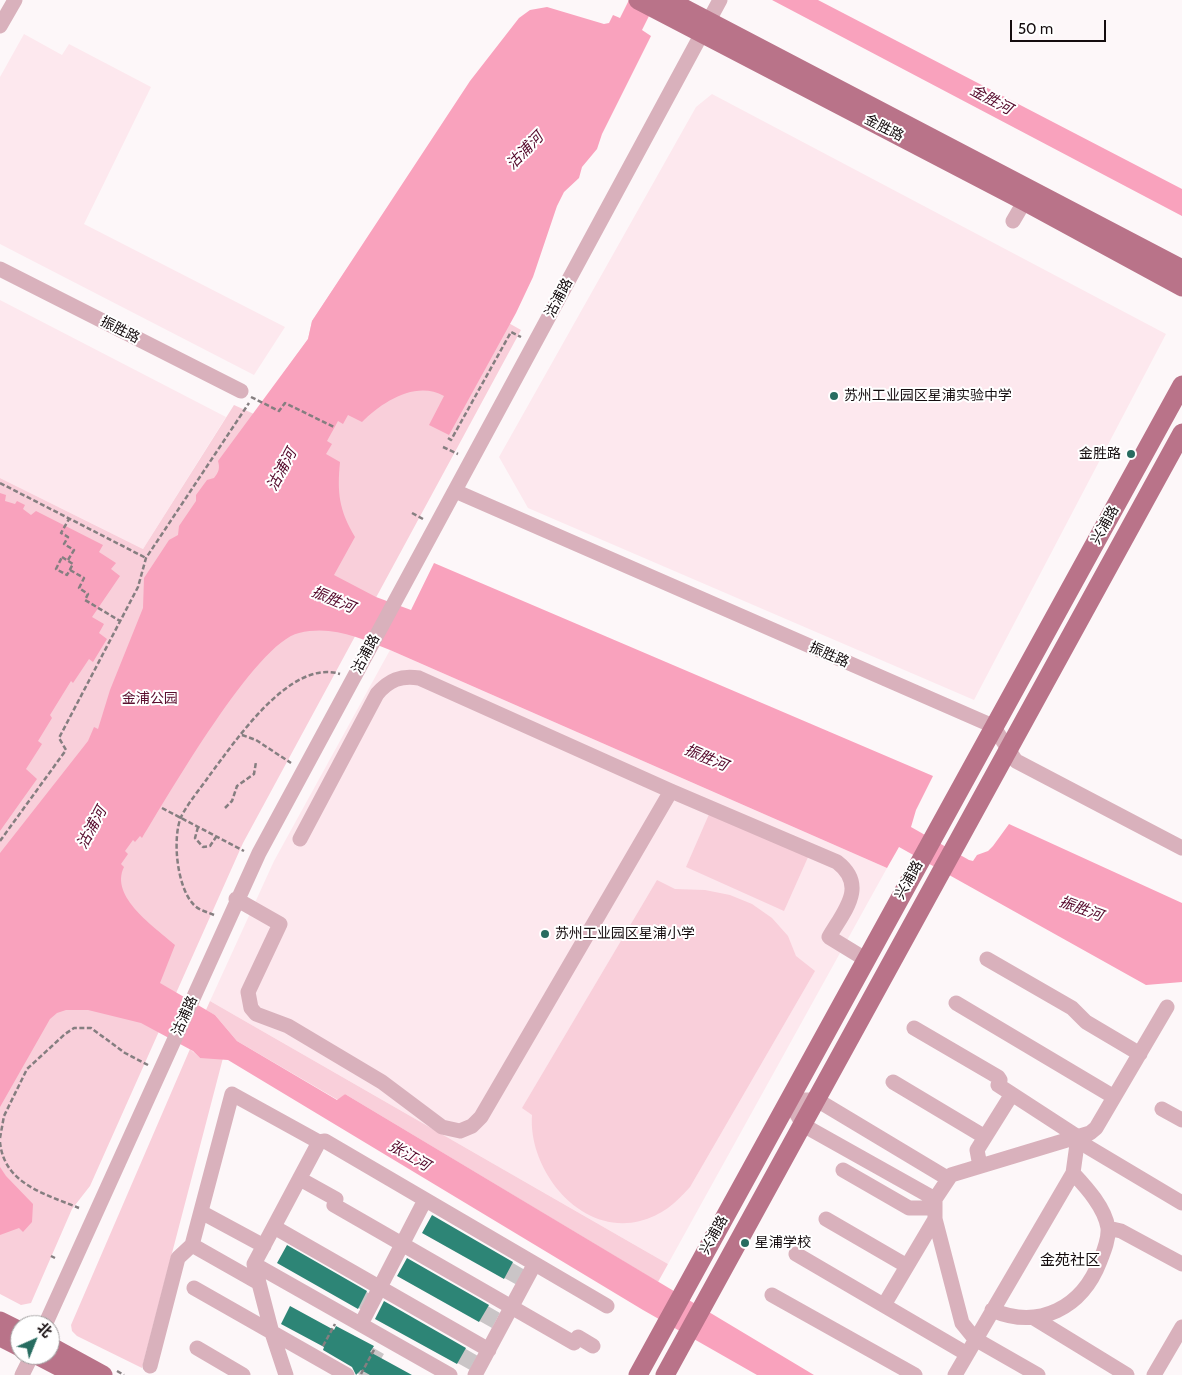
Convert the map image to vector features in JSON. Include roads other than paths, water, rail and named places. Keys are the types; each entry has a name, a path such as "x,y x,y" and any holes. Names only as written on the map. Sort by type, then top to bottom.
{"main road":[{"name":"金胜路","path":"654,3 1028,195 1182,269"},
{"name":"金胜路","path":"1028,195 1182,287"},
{"name":"兴浦路","path":"638,1375 1182,385"},
{"name":"兴浦路","path":"665,1375 1182,433"},
{"path":"60,1351 103,1375"},
{"path":"56,1365 75,1375"}],"street":[{"path":"0,26 15,0"},
{"name":"沽浦路","path":"50,1315 193,999 236,899 720,0"},
{"path":"1013,221 1028,195"},
{"name":"振胜路","path":"0,269 247,394"},
{"name":"振胜路","path":"455,491 993,726"},
{"path":"300,839 377,694 386,684 407,676 419,678 837,862 847,870 853,882 853,892 829,937 865,960"},
{"path":"993,726 1016,761 1182,848"},
{"path":"236,899 280,924 248,992 251,1008 256,1014 288,1026 382,1082 442,1127 460,1131 472,1126 481,1117 672,791"},
{"path":"988,959 1072,1008 1086,1022 1140,1054"},
{"path":"956,1003 1114,1098"},
{"path":"884,1305 907,1266 947,1178 980,1166 1078,1137 1096,1128 1167,1007"},
{"path":"914,1028 998,1077 1000,1080 998,1085 1078,1137 1088,1148 1182,1203"},
{"path":"892,1082 985,1137"},
{"path":"150,1366 178,1258 192,1245 232,1094 319,1142 325,1141 534,1265 608,1306"},
{"path":"980,1166 977,1150 1012,1094"},
{"path":"947,1178 817,1100 789,1100 803,1125 934,1209 958,1313 968,1332 975,1339 1038,1375"},
{"path":"1162,1109 1182,1120"},
{"path":"962,1372 967,1354 975,1339 1073,1173 1078,1137"},
{"path":"286,1375 272,1333 254,1264 319,1142"},
{"path":"843,1170 909,1208 934,1209"},
{"path":"992,1310 1006,1316 1034,1318 1053,1313 1070,1303 1085,1288 1096,1272 1108,1240 1108,1228 1094,1198 1073,1173"},
{"path":"300,1178 336,1199 334,1204 574,1343 578,1337 593,1346"},
{"path":"361,1324 425,1200"},
{"path":"201,1212 264,1246"},
{"path":"826,1218 907,1266"},
{"path":"274,1227 489,1350"},
{"path":"1108,1228 1121,1231 1182,1264"},
{"path":"192,1245 259,1283"},
{"path":"796,1254 967,1354"},
{"path":"254,1264 450,1375"},
{"path":"475,1375 534,1265"},
{"path":"194,1288 347,1375"},
{"path":"772,1294 915,1375"},
{"path":"1034,1318 1127,1375"},
{"path":"1154,1375 1182,1327"},
{"path":"197,1348 243,1375"}],"water":[{"path":"629,0 657,0 642,30 651,36 602,134 597,149 582,167 579,178 564,192 557,206 533,277 516,313 449,435 429,425 444,396 422,390 411,392 389,401 362,422 348,415 343,424 338,421 327,441 332,444 326,454 340,462 340,501 345,518 355,537 334,575 376,597 411,610 434,563 933,776 916,810 911,827 969,860 973,861 977,855 988,851 1009,824 1182,903 1182,982 1146,985 899,847 887,868 390,650 357,637 334,632 311,631 299,633 281,643 260,663 214,723 142,838 140,836 135,842 133,840 125,851 128,854 121,864 124,867 121,878 128,900 136,911 175,945 160,983 215,1015 237,1041 337,1100 345,1094 814,1375 757,1375 643,1310 228,1060 200,1058 193,1051 141,1023 88,1010 66,1010 57,1013 50,1019 0,1107 0,853 88,741 94,727 98,729 110,690 143,608 144,578 169,540 178,535 179,526 196,501 196,495 207,480 214,478 217,474 219,468 218,461 308,339 312,321 470,81 519,18 530,10 547,7 604,24 609,23 613,15 620,18"},
{"name":"金胜河","path":"772,0 818,0 1182,189 1182,216"},
{"path":"0,493 6,495 5,501 15,504 17,501 25,505 23,509 31,515 36,511 103,545 99,552 116,563 111,569 120,576 92,617 104,624 99,633 107,639 93,662 89,659 73,683 71,681 50,715 52,718 38,741 42,744 26,769 37,779 0,831"},
{"path":"0,1167 6,1176 33,1204 32,1222 23,1232 19,1228 0,1235"}],"place":[{"name":"苏州工业园区星浦实验中学","path":"834,396"},
{"name":"金胜路","path":"1131,454"},
{"name":"苏州工业园区星浦小学","path":"545,934"},
{"name":"星浦学校","path":"745,1243"}],"district":[{"name":"金苑社区","path":"1070,1261"}],"water label":[{"name":"沽浦河","path":"525,151"},
{"name":"沽浦河","path":"282,470"},
{"name":"振胜河","path":"333,600"},
{"name":"振胜河","path":"706,758"},
{"name":"沽浦河","path":"92,828"},
{"name":"振胜河","path":"1081,909"},
{"name":"张江河","path":"409,1156"}],"park label":[{"name":"金浦公园","path":"150,699"}]}
